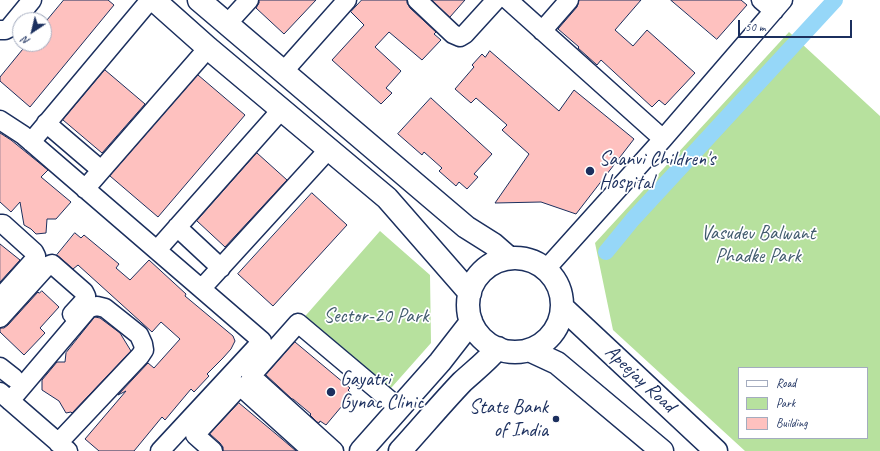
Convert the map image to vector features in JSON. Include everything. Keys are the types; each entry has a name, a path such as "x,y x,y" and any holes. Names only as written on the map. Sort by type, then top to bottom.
{"main road":[{"path":"154,0 208,48 387,198 470,293"},
{"path":"199,0 466,227 493,244 509,258"},
{"path":"509,258 535,262 546,269 555,280 561,293 562,307 560,321 553,334 542,344 529,350 513,352 498,348 487,342 471,321 469,312 470,293 476,280 484,270 496,262 509,258"},
{"name":"Apeejay Road","path":"562,307 716,451"},
{"path":"361,451 440,362 471,321"},
{"path":"400,451 462,383 479,366 491,357 498,348"},
{"name":"Apeejay Road","path":"529,350 557,363 662,451"}],"street":[{"path":"0,30 9,28 32,0"},
{"path":"31,142 150,0"},
{"path":"227,24 249,0"},
{"path":"417,0 453,34 460,37 465,34 496,0"},
{"path":"508,0 663,139"},
{"path":"542,31 569,0"},
{"path":"283,72 340,2"},
{"path":"546,269 663,139 773,4"},
{"path":"85,189 208,48"},
{"path":"157,250 282,109"},
{"path":"0,120 23,135 262,341 160,451"},
{"path":"46,123 101,170"},
{"path":"202,288 329,149"},
{"path":"0,224 3,224 34,252 36,256 0,298"},
{"path":"177,227 220,268"},
{"path":"0,318 47,266 52,264 84,292 86,296 83,302 14,378 3,395"},
{"path":"97,306 105,308 139,335 143,344 144,350 140,356 63,447 3,395 89,308 97,306"},
{"path":"334,451 251,376 298,323 399,408"},
{"path":"0,367 14,378"},
{"path":"213,451 195,435 240,386 312,451"}],"green space":[{"name":"Vasudev Balwant Phadke Park","path":"789,32 880,116 880,451 745,451 613,330 595,243"},
{"name":"Sector-20 Park","path":"380,231 430,275 431,343 384,396 300,322"}],"building":[{"path":"64,0 108,0 114,5 30,107 0,81 0,77 20,52 52,52 52,14"},
{"path":"259,0 316,0 284,34 256,8"},
{"path":"362,0 407,0 410,8 436,32 434,34 441,40 422,60 389,32 375,47 401,71 386,88 392,93 381,104 332,60 364,25 351,12"},
{"path":"432,0 465,0 450,17"},
{"path":"579,0 641,0 615,30 633,46 647,30 695,73 665,105 659,100 652,107 601,60 597,65 558,29 577,7"},
{"path":"671,0 741,0 747,5 717,39"},
{"path":"490,51 559,111 574,90 634,139 576,214 541,202 495,203 529,154 502,130 507,125 476,98 471,103 455,89 474,67 472,65 482,54 485,57"},
{"path":"105,70 145,104 102,153 63,120"},
{"path":"198,75 245,115 158,217 110,176"},
{"path":"431,98 492,154 474,174 478,177 467,189 459,182 456,186 439,171 442,168 424,152 422,155 398,134"},
{"path":"0,133 48,170 41,177 71,202 56,219 47,219 46,233 36,234 24,225 20,202 11,212 0,202"},
{"path":"257,153 287,180 225,247 197,221"},
{"path":"312,193 347,225 273,306 238,274"},
{"path":"75,233 81,238 84,235 119,264 116,268 130,280 149,260 186,294 185,296 233,336 235,341 231,349 207,374 209,376 194,392 191,389 165,420 162,417 134,451 99,451 85,439 126,391 118,395 148,363 154,368 180,339 161,322 152,332 78,265 73,269 57,255"},
{"path":"0,244 20,260 0,282"},
{"path":"42,291 59,307 40,328 45,333 24,355 0,332 0,328 4,328 8,325 38,292 39,293"},
{"path":"95,317 100,318 120,333 131,351 72,413 66,413 59,401 42,390 42,380 57,362 65,362 66,353"},
{"path":"295,342 350,388 348,390 352,394 326,425 320,421 319,423 317,422 310,415 311,414 266,375"},
{"path":"239,403 296,451 223,451 223,447 220,443 210,434"}],"waterway":[{"path":"606,252 633,219 835,0"}],"place":[{"name":"Saanvi Children's Hospital","path":"590,171"},
{"name":"Gayatri Gynac Clinic","path":"331,392"},
{"name":"State Bank of India","path":"556,419"}]}
